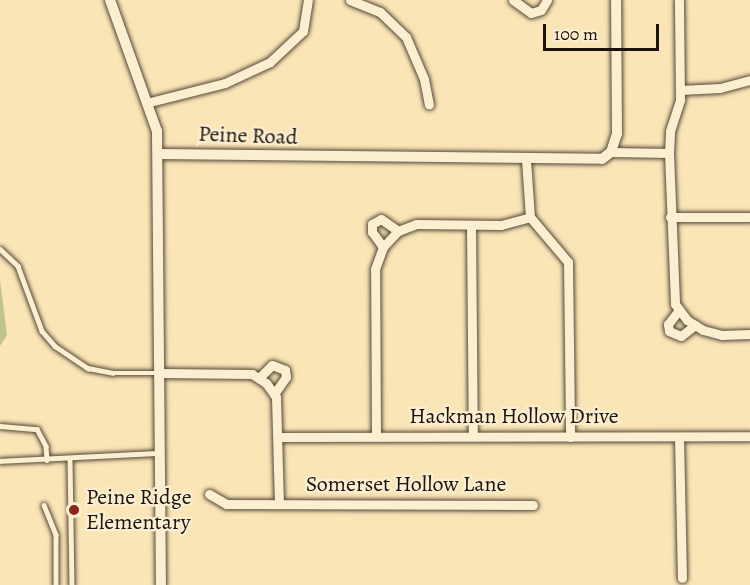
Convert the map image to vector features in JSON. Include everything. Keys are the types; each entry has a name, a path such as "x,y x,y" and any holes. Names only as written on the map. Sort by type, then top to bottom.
{"street":[{"path":"110,0 150,102 159,154 161,585"},
{"path":"150,102 225,83 270,62 303,31 308,0"},
{"path":"350,0 380,12 406,38 424,79 429,105"},
{"path":"513,0 531,13 541,10 547,0"},
{"path":"616,0 618,125 611,152 669,153"},
{"path":"679,0 680,90 669,153 672,295 679,310 695,325 723,335 750,334"},
{"path":"680,90 720,88 750,80"},
{"name":"Peine Road","path":"159,154 595,160 611,152"},
{"path":"526,160 530,217 568,262 570,437"},
{"path":"376,436 375,269 383,247 398,231 416,225 508,224 530,217"},
{"path":"670,217 750,217"},
{"path":"383,247 372,232 372,224 381,219 398,231"},
{"path":"471,225 473,436"},
{"path":"679,310 668,324 669,331 681,336 695,325"},
{"path":"259,378 272,365 285,370 286,376 274,394"},
{"path":"160,373 252,374 274,394 279,437 279,504"},
{"name":"Hackman Hollow Drive","path":"279,437 750,436"},
{"path":"679,437 682,578"},
{"name":"Somerset Hollow Lane","path":"209,494 226,504 533,505"}],"lane":[{"path":"0,249 18,266 42,331 54,346 88,368 113,373 160,373"},
{"path":"0,426 37,429 46,446 46,460"},
{"path":"0,461 70,459 128,452 160,453"},
{"path":"70,459 72,585"},
{"path":"44,505 56,535 56,585"}],"green space":[{"path":"0,280 7,335 0,346"}],"place":[{"name":"Peine Ridge Elementary","path":"74,510"}]}
